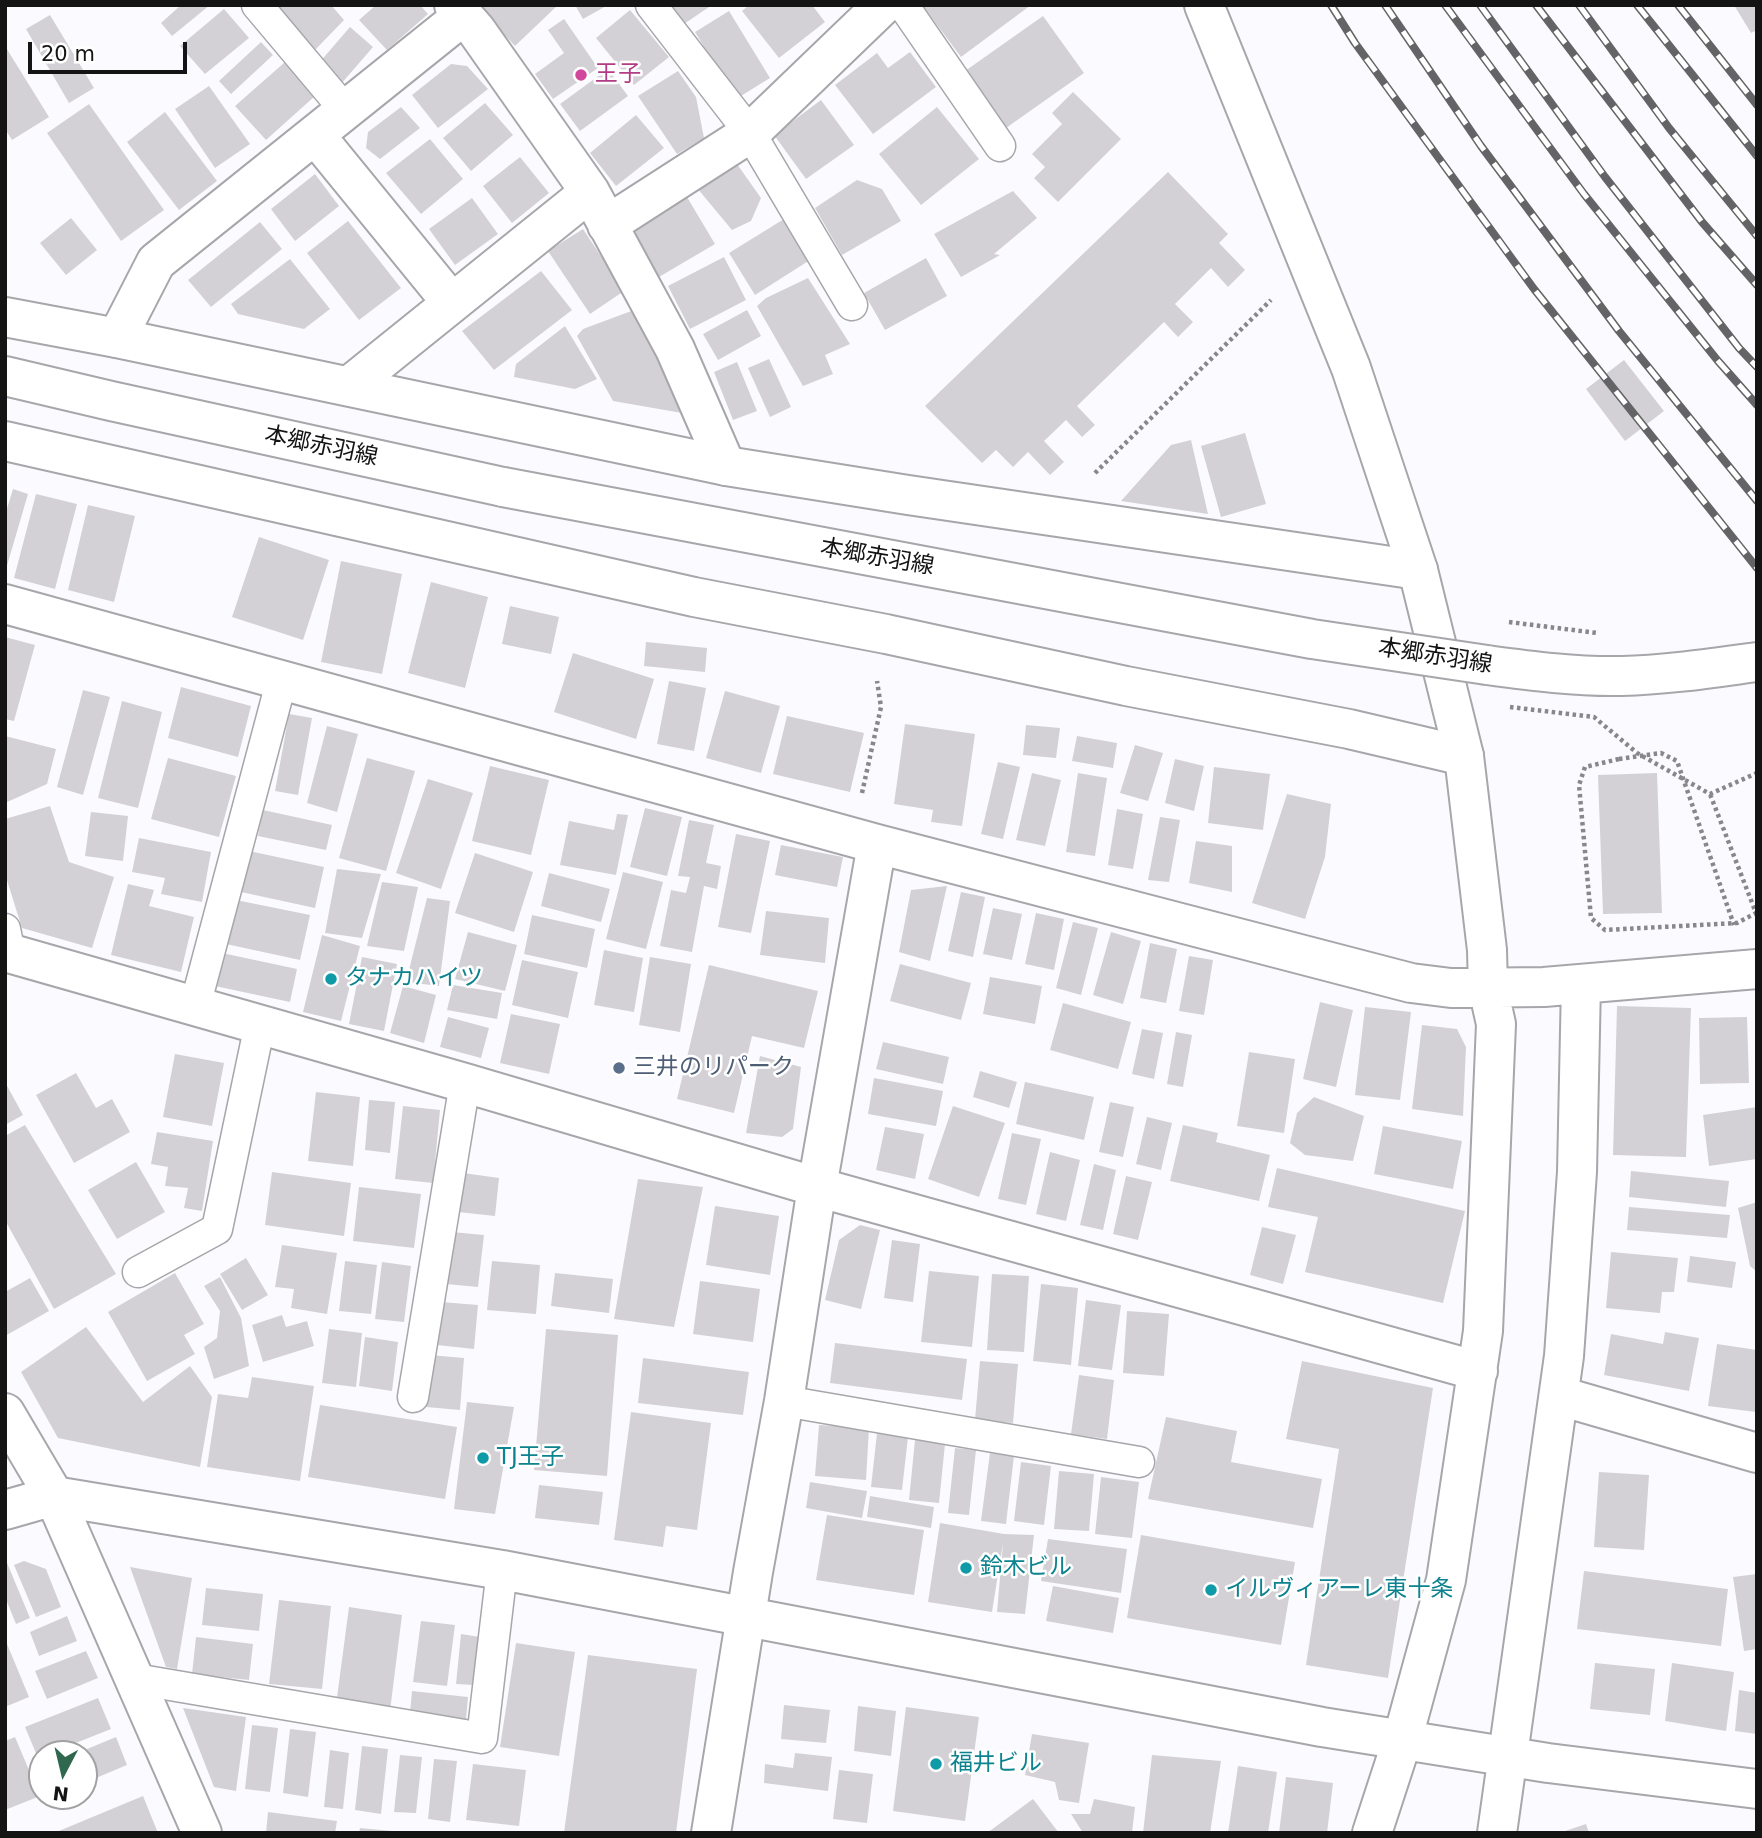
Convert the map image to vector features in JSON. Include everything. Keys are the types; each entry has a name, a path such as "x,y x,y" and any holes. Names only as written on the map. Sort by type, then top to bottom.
{"street":[{"path":"349,386 452,303 598,208 750,133 883,5"},
{"path":"1204,5 1352,368 1418,570 1464,756 1488,988 1496,1024 1483,1332 1446,1580 1402,1741 1372,1833"},
{"path":"117,338 156,262 346,111 459,10 598,208 675,349 726,466"},
{"path":"315,135 452,303"},
{"path":"5,317 117,338 726,466 1418,570"},
{"name":"本郷赤羽線","path":"5,376 503,487 1312,639 1551,673 1620,677 1686,672 1757,662"},
{"path":"5,441 694,597 1349,729 1464,756"},
{"path":"5,604 877,844 1411,983 1451,988 1545,988 1753,969"},
{"path":"711,1833 817,1187 877,844"},
{"path":"7,945 195,1006 817,1187 1478,1371"},
{"path":"1497,1833 1560,1396 1577,1172 1581,984"},
{"path":"1560,1396 1757,1453"},
{"path":"5,1413 54,1496 202,1833"},
{"path":"5,1510 54,1496 502,1570 1402,1741 1508,1758 1757,1788"}],"lane":[{"path":"257,5 346,111"},
{"path":"651,5 750,133 852,305"},
{"path":"903,5 1000,146"},
{"path":"195,1006 282,679"},
{"path":"138,1272 218,1229 260,1024"},
{"path":"413,1397 465,1083"},
{"path":"784,1401 1139,1462"},
{"path":"135,1679 482,1738 502,1570"}],"path":[{"path":"1051,516 1272,299"},
{"path":"876,677 881,707 860,802 877,844"},
{"path":"1710,794 1756,914 1737,923 1724,923 1605,930 1591,918 1579,785 1585,767 1661,753 1677,761 1728,906 1732,919 1737,932 1745,957 1753,969"}],"building":[{"path":"181,5 210,5 172,36 161,23"},
{"path":"282,5 331,5 344,20 315,50 278,9"},
{"path":"376,5 420,5 428,14 387,50 359,20"},
{"path":"487,5 558,5 515,46 481,10"},
{"path":"575,5 608,5 583,19"},
{"path":"670,5 712,5 684,24"},
{"path":"749,5 812,5 825,22 779,58 742,11"},
{"path":"1031,5 961,57 923,6"},
{"path":"1734,5 1757,5 1757,30 1751,33"},
{"path":"224,9 249,38 205,74 180,46"},
{"path":"630,10 669,57 634,85 596,38"},
{"path":"729,11 770,78 736,99 695,32"},
{"path":"50,15 94,88 69,103 26,29"},
{"path":"1043,16 1084,73 1006,128 965,71"},
{"path":"564,19 598,68 553,99 535,74 564,53 548,30"},
{"path":"350,27 373,47 341,84 318,64"},
{"path":"261,42 273,55 231,94 219,81"},
{"path":"5,46 49,117 12,140 5,129"},
{"path":"910,52 936,87 873,134 835,85 877,53 888,68"},
{"path":"285,62 315,96 266,140 235,106"},
{"path":"451,64 467,66 488,89 438,128 412,95"},
{"path":"608,69 628,96 580,131 560,104"},
{"path":"678,71 696,97 704,138 677,154 638,96"},
{"path":"209,86 250,144 215,168 175,109"},
{"path":"1073,92 1121,139 1058,202 1034,178 1045,167 1032,154 1062,124 1052,113"},
{"path":"821,100 854,145 806,179 774,135"},
{"path":"485,103 513,135 471,171 443,138"},
{"path":"89,104 164,210 121,241 47,133"},
{"path":"401,107 420,128 380,159 366,148 368,132"},
{"path":"937,107 979,159 921,205 879,154"},
{"path":"165,112 217,181 179,210 127,142"},
{"path":"636,115 664,148 616,186 590,153"},
{"path":"430,139 463,179 421,214 386,173"},
{"path":"520,157 549,193 512,223 483,186"},
{"path":"737,164 761,198 751,221 732,230 697,188"},
{"path":"1168,172 1228,234 1219,243 1245,270 1228,287 1211,268 1175,304 1193,322 1178,337 1164,322 1077,406 1095,425 1082,437 1066,420 1044,441 1064,462 1050,475 1028,452 1013,467 996,450 982,463 925,406"},
{"path":"315,174 339,206 295,241 271,209"},
{"path":"857,180 882,189 901,221 842,255 815,208"},
{"path":"1013,191 1037,218 994,254 1000,255 961,277 934,234"},
{"path":"684,192 715,244 659,277 628,225"},
{"path":"472,198 498,234 455,265 429,229"},
{"path":"71,218 97,250 66,275 40,243"},
{"path":"784,219 810,260 755,295 729,253"},
{"path":"348,221 401,288 359,320 307,253"},
{"path":"260,222 282,249 211,307 188,280"},
{"path":"583,229 624,291 590,314 548,251"},
{"path":"724,257 746,300 690,329 668,286"},
{"path":"926,258 947,296 885,330 864,293"},
{"path":"290,259 330,309 304,329 238,314 231,304"},
{"path":"541,271 572,310 494,370 462,331"},
{"path":"808,278 850,344 825,355 833,374 803,386 757,306 766,298"},
{"path":"634,310 685,390 682,413 613,401 577,336 583,329"},
{"path":"747,310 761,336 718,360 703,334"},
{"path":"565,326 597,379 575,389 514,377 516,364"},
{"path":"769,359 791,407 770,417 748,368"},
{"path":"1624,360 1664,411 1625,441 1586,389"},
{"path":"737,362 757,411 733,420 714,372"},
{"path":"1245,433 1266,504 1221,517 1201,446"},
{"path":"1191,440 1208,514 1121,501 1171,445"},
{"path":"13,489 28,494 6,569 5,515"},
{"path":"36,494 77,504 55,589 14,578"},
{"path":"88,505 135,516 114,602 68,590"},
{"path":"259,537 329,560 303,640 232,617"},
{"path":"341,561 402,574 382,674 321,662"},
{"path":"431,582 488,597 465,688 408,673"},
{"path":"510,606 559,617 551,654 502,644"},
{"path":"5,637 35,645 14,721 5,719"},
{"path":"646,642 707,648 705,672 644,666"},
{"path":"573,653 654,679 636,739 554,712"},
{"path":"669,681 706,688 694,751 657,744"},
{"path":"181,687 251,706 238,757 168,738"},
{"path":"83,690 110,697 83,795 57,787"},
{"path":"725,691 780,706 761,773 706,758"},
{"path":"122,701 162,712 138,808 98,798"},
{"path":"289,714 312,718 298,795 275,791"},
{"path":"787,716 864,733 850,792 773,774"},
{"path":"905,724 975,734 962,826 931,822 933,810 894,804"},
{"path":"1026,725 1060,728 1056,758 1023,755"},
{"path":"327,726 358,734 337,812 307,803"},
{"path":"5,736 56,749 47,784 5,803"},
{"path":"1077,736 1117,743 1113,768 1072,761"},
{"path":"1135,745 1163,753 1148,801 1120,793"},
{"path":"168,758 236,776 219,837 151,819"},
{"path":"367,758 415,771 386,871 339,858"},
{"path":"1175,759 1204,766 1194,811 1165,803"},
{"path":"998,762 1020,767 1003,839 981,834"},
{"path":"490,766 549,780 531,855 472,841"},
{"path":"1214,767 1270,774 1263,830 1208,823"},
{"path":"1032,773 1061,780 1045,846 1016,840"},
{"path":"1078,773 1107,778 1095,856 1066,852"},
{"path":"1657,773 1662,913 1603,914 1598,775"},
{"path":"428,779 473,793 441,889 396,873"},
{"path":"1287,794 1331,804 1325,857 1305,919 1252,903"},
{"path":"50,806 69,862 114,877 92,948 22,928 5,874 5,819"},
{"path":"645,808 682,817 667,876 630,867"},
{"path":"1117,809 1143,814 1133,869 1108,865"},
{"path":"263,810 332,825 326,850 258,836"},
{"path":"91,812 128,816 123,861 85,856"},
{"path":"617,814 628,815 616,875 560,865 569,821 614,830"},
{"path":"1160,817 1180,820 1169,882 1148,880"},
{"path":"689,820 714,825 706,863 721,866 717,889 704,886 692,952 660,946 671,890 686,893 690,877 678,876"},
{"path":"736,834 770,841 751,933 718,927"},
{"path":"139,838 211,852 202,902 161,894 165,878 132,872"},
{"path":"1196,841 1232,846 1232,892 1189,883"},
{"path":"781,845 843,857 837,887 775,875"},
{"path":"249,851 324,867 315,908 241,892"},
{"path":"475,853 533,872 514,932 455,913"},
{"path":"337,869 381,874 362,938 325,933"},
{"path":"623,872 663,882 646,949 606,939"},
{"path":"549,873 610,889 601,922 541,906"},
{"path":"382,882 418,887 404,951 367,946"},
{"path":"128,884 154,890 149,906 194,917 181,972 111,955"},
{"path":"947,886 930,961 899,952 911,890"},
{"path":"961,892 985,897 973,957 948,951"},
{"path":"427,898 450,901 439,986 406,982"},
{"path":"236,900 310,915 300,960 226,944"},
{"path":"993,908 1022,914 1012,960 983,954"},
{"path":"766,911 829,918 825,963 760,955"},
{"path":"1036,913 1064,919 1054,970 1025,964"},
{"path":"532,915 595,929 587,968 524,954"},
{"path":"1073,922 1098,928 1081,995 1056,988"},
{"path":"468,932 517,945 505,991 455,979"},
{"path":"1111,932 1141,941 1123,1004 1093,995"},
{"name":"タナカハイツ","path":"322,935 360,946 341,1021 303,1012"},
{"path":"1150,943 1177,949 1166,1003 1140,998"},
{"path":"604,950 643,958 634,1012 594,1005"},
{"path":"222,953 297,969 290,1002 215,986"},
{"path":"1189,956 1213,960 1204,1015 1179,1011"},
{"path":"362,957 397,964 384,1031 349,1024"},
{"path":"650,957 691,964 680,1032 639,1025"},
{"path":"522,960 578,972 568,1018 512,1005"},
{"path":"900,964 971,983 961,1020 890,1001"},
{"path":"709,965 818,991 804,1048 752,1036 734,1113 677,1099"},
{"path":"990,977 1042,986 1035,1024 983,1014"},
{"path":"453,985 502,993 497,1019 447,1010"},
{"path":"403,986 436,995 424,1043 390,1033"},
{"path":"1320,1002 1353,1010 1336,1087 1303,1079"},
{"path":"1063,1003 1131,1022 1118,1069 1050,1050"},
{"path":"1617,1006 1691,1008 1686,1157 1613,1155"},
{"path":"1365,1007 1411,1012 1400,1100 1355,1095"},
{"path":"511,1014 560,1024 549,1074 500,1063"},
{"path":"448,1017 489,1028 481,1058 440,1047"},
{"path":"1747,1017 1749,1083 1700,1084 1699,1018"},
{"path":"1422,1025 1457,1029 1466,1047 1463,1116 1412,1109"},
{"path":"1142,1029 1163,1033 1154,1079 1132,1074"},
{"path":"1176,1032 1192,1035 1183,1087 1167,1084"},
{"path":"883,1042 949,1057 943,1084 876,1069"},
{"path":"1249,1052 1295,1059 1284,1133 1237,1126"},
{"path":"175,1054 224,1063 212,1126 163,1117"},
{"path":"760,1056 801,1067 793,1129 782,1137 746,1133"},
{"path":"980,1071 1017,1082 1009,1108 973,1097"},
{"path":"76,1073 96,1108 112,1099 130,1132 74,1163 36,1095"},
{"path":"874,1078 943,1091 936,1126 868,1114"},
{"path":"5,1082 23,1115 5,1125"},
{"path":"1025,1082 1094,1097 1084,1140 1016,1124"},
{"path":"316,1092 360,1097 353,1166 308,1161"},
{"path":"1314,1097 1364,1116 1353,1161 1305,1155 1290,1143 1297,1113"},
{"path":"369,1100 395,1102 390,1153 365,1150"},
{"path":"1110,1102 1134,1107 1123,1157 1099,1152"},
{"path":"403,1106 440,1110 433,1183 395,1179"},
{"path":"953,1106 1005,1123 979,1197 928,1179"},
{"path":"1757,1107 1757,1159 1709,1166 1703,1115"},
{"path":"1147,1117 1172,1123 1161,1170 1136,1164"},
{"path":"25,1125 116,1274 54,1309 5,1220 5,1136"},
{"path":"1183,1125 1218,1133 1216,1142 1270,1155 1259,1201 1170,1181"},
{"path":"1383,1126 1462,1141 1453,1189 1374,1174"},
{"path":"885,1127 924,1134 915,1179 876,1170"},
{"path":"157,1132 213,1141 202,1211 184,1208 188,1188 165,1186 168,1167 151,1164"},
{"path":"1012,1133 1041,1139 1026,1205 998,1199"},
{"path":"1050,1152 1080,1160 1066,1221 1036,1214"},
{"path":"136,1162 165,1212 117,1239 88,1190"},
{"path":"1094,1164 1116,1170 1103,1230 1080,1225"},
{"path":"1277,1168 1465,1211 1443,1303 1305,1272 1318,1217 1268,1207"},
{"path":"1631,1171 1729,1181 1726,1207 1629,1197"},
{"path":"272,1172 351,1183 344,1236 265,1225"},
{"path":"463,1173 499,1178 495,1216 458,1212"},
{"path":"1126,1176 1152,1182 1138,1240 1113,1234"},
{"path":"638,1179 703,1187 674,1327 614,1319"},
{"path":"359,1187 421,1194 414,1248 353,1241"},
{"path":"1757,1202 1757,1272 1750,1266 1738,1208"},
{"path":"715,1206 779,1216 770,1275 706,1265"},
{"path":"1629,1207 1730,1215 1727,1238 1627,1230"},
{"path":"860,1225 880,1230 861,1309 825,1300 839,1240"},
{"path":"1262,1227 1296,1235 1283,1284 1250,1275"},
{"path":"452,1232 484,1235 478,1287 446,1284"},
{"path":"892,1240 920,1244 913,1302 884,1298"},
{"path":"282,1245 337,1253 327,1314 291,1308 294,1289 275,1287"},
{"path":"1611,1252 1678,1258 1674,1292 1662,1292 1660,1313 1606,1308"},
{"path":"1690,1256 1736,1262 1732,1288 1687,1282"},
{"path":"246,1258 268,1295 242,1310 220,1274"},
{"path":"345,1261 377,1265 371,1314 339,1311"},
{"path":"492,1261 540,1265 536,1314 487,1310"},
{"path":"382,1262 411,1266 404,1322 375,1319"},
{"path":"929,1271 979,1276 972,1347 921,1342"},
{"path":"175,1273 204,1324 184,1335 195,1354 147,1381 108,1312"},
{"path":"555,1273 613,1279 609,1313 551,1306"},
{"path":"992,1274 1029,1276 1024,1352 987,1350"},
{"path":"220,1277 241,1318 249,1366 214,1379 204,1347 217,1338 220,1311 204,1286"},
{"path":"30,1278 49,1311 5,1336 5,1292"},
{"path":"700,1281 760,1289 753,1342 693,1334"},
{"path":"1041,1284 1078,1288 1071,1365 1033,1361"},
{"path":"1086,1300 1121,1305 1112,1370 1078,1366"},
{"path":"441,1302 478,1305 474,1349 437,1345"},
{"path":"1127,1311 1169,1314 1164,1376 1123,1373"},
{"path":"282,1315 286,1327 307,1321 314,1346 263,1362 252,1325"},
{"path":"86,1327 143,1402 190,1366 212,1397 200,1467 58,1438 21,1372"},
{"path":"329,1329 362,1333 356,1387 322,1383"},
{"path":"546,1329 618,1335 607,1476 534,1470"},
{"path":"1665,1332 1699,1338 1689,1391 1604,1375 1611,1334 1663,1344"},
{"path":"365,1337 398,1342 392,1391 359,1386"},
{"path":"835,1343 967,1359 962,1400 830,1383"},
{"path":"1717,1344 1757,1350 1756,1412 1708,1406"},
{"path":"430,1355 464,1358 460,1410 426,1407"},
{"path":"643,1358 749,1372 743,1415 638,1403"},
{"path":"980,1361 1018,1364 1013,1423 975,1420"},
{"path":"1302,1361 1433,1388 1388,1678 1306,1665 1339,1449 1286,1439"},
{"path":"1079,1375 1114,1380 1107,1439 1071,1434"},
{"path":"252,1377 314,1386 300,1481 207,1467 218,1394 248,1398"},
{"name":"TJ王子","path":"467,1402 514,1407 495,1514 454,1509"},
{"path":"320,1405 457,1427 445,1499 308,1477"},
{"path":"631,1412 711,1423 697,1530 666,1526 663,1547 614,1540"},
{"path":"1166,1417 1237,1431 1231,1462 1322,1479 1313,1528 1148,1499"},
{"path":"819,1425 869,1428 866,1480 815,1476"},
{"path":"877,1433 908,1437 902,1490 871,1487"},
{"path":"915,1440 945,1444 939,1503 909,1500"},
{"path":"955,1448 976,1450 969,1515 948,1513"},
{"path":"990,1453 1014,1456 1006,1524 981,1521"},
{"path":"1021,1462 1051,1466 1044,1525 1014,1521"},
{"path":"1059,1471 1094,1474 1089,1531 1054,1529"},
{"path":"1599,1472 1649,1475 1644,1550 1594,1547"},
{"path":"1101,1477 1139,1482 1132,1538 1095,1534"},
{"path":"810,1482 867,1491 862,1518 806,1508"},
{"path":"539,1485 603,1492 599,1525 535,1518"},
{"path":"870,1496 934,1507 931,1528 867,1517"},
{"path":"827,1515 924,1530 914,1595 816,1580"},
{"name":"鈴木ビル","path":"940,1523 1004,1534 1034,1535 1025,1614 997,1612 1003,1543 992,1612 928,1602"},
{"name":"イルヴィアーレ東十条","path":"1141,1535 1295,1562 1281,1645 1127,1618"},
{"path":"1048,1539 1127,1549 1121,1593 1041,1581"},
{"path":"5,1558 30,1618 16,1624 5,1597"},
{"path":"24,1561 46,1569 61,1607 36,1617 14,1565"},
{"path":"130,1567 192,1578 177,1669 166,1667"},
{"path":"1584,1571 1728,1589 1721,1646 1577,1629"},
{"path":"1757,1574 1757,1649 1744,1651 1733,1577"},
{"path":"1053,1586 1119,1598 1113,1633 1046,1621"},
{"path":"206,1588 263,1594 259,1631 202,1625"},
{"path":"279,1600 331,1606 322,1689 269,1684"},
{"path":"349,1607 402,1615 390,1711 336,1705"},
{"path":"67,1616 77,1641 39,1656 30,1632"},
{"path":"421,1621 455,1625 447,1686 413,1682"},
{"path":"461,1634 480,1637 474,1685 456,1684"},
{"path":"196,1637 253,1644 249,1680 192,1674"},
{"path":"5,1639 29,1697 5,1707"},
{"path":"516,1643 575,1652 559,1756 500,1747"},
{"path":"86,1651 98,1678 47,1699 35,1671"},
{"path":"588,1655 697,1669 676,1833 564,1833"},
{"path":"1595,1663 1655,1669 1650,1715 1590,1709"},
{"path":"1672,1663 1734,1672 1726,1731 1665,1721"},
{"path":"1739,1690 1757,1693 1757,1734 1735,1731"},
{"path":"412,1691 468,1697 466,1719 410,1713"},
{"path":"98,1698 111,1729 83,1740 30,1740 25,1727"},
{"path":"784,1705 830,1710 826,1743 781,1739"},
{"path":"858,1706 896,1711 891,1756 854,1751"},
{"name":"福井ビル","path":"906,1707 979,1717 965,1821 893,1811"},
{"path":"183,1708 246,1717 236,1791 214,1787"},
{"path":"252,1725 278,1728 270,1792 245,1789"},
{"path":"290,1729 316,1732 308,1797 283,1793"},
{"path":"1032,1734 1089,1743 1079,1803 1059,1800 1055,1782 1025,1775"},
{"path":"15,1737 28,1768 28,1801 5,1810 5,1741"},
{"path":"116,1737 127,1765 98,1777 98,1744"},
{"path":"362,1746 388,1749 381,1814 355,1810"},
{"path":"330,1750 349,1753 343,1809 324,1807"},
{"path":"795,1753 832,1757 828,1791 764,1783 765,1764 793,1768"},
{"path":"400,1755 422,1757 416,1813 394,1812"},
{"path":"1152,1755 1221,1761 1210,1833 1143,1833"},
{"path":"434,1759 457,1761 450,1822 428,1819"},
{"path":"473,1764 526,1770 519,1826 466,1820"},
{"path":"1238,1766 1277,1772 1268,1833 1228,1833"},
{"path":"839,1770 873,1774 867,1823 833,1819"},
{"path":"1286,1777 1333,1783 1327,1833 1279,1833"},
{"path":"143,1796 158,1833 54,1833"},
{"path":"1033,1799 1059,1833 987,1833"},
{"path":"1094,1799 1135,1807 1132,1833 1083,1833 1071,1814 1090,1814"},
{"path":"268,1812 337,1821 335,1833 266,1833"},
{"path":"1586,1824 1589,1833 1562,1833 1562,1832"},
{"path":"360,1828 392,1831 392,1833 359,1833"}],"railway":[{"path":"1331,5 1355,43 1534,289 1757,568"},
{"path":"1385,5 1481,146 1619,331 1757,501"},
{"path":"1445,5 1584,194 1718,361 1757,405"},
{"path":"1480,5 1605,177 1739,348 1757,367"},
{"path":"1536,5 1702,222 1757,285"},
{"path":"1579,5 1669,128 1757,236"},
{"path":"1637,5 1757,156"},
{"path":"1678,5 1757,105"}],"place":[{"name":"王子","path":"581,75"},
{"name":"タナカハイツ","path":"331,979"},
{"name":"三井のリパーク","path":"619,1068"},
{"name":"TJ王子","path":"483,1458"},
{"name":"鈴木ビル","path":"966,1568"},
{"name":"イルヴィアーレ東十条","path":"1211,1590"},
{"name":"福井ビル","path":"936,1764"}]}
